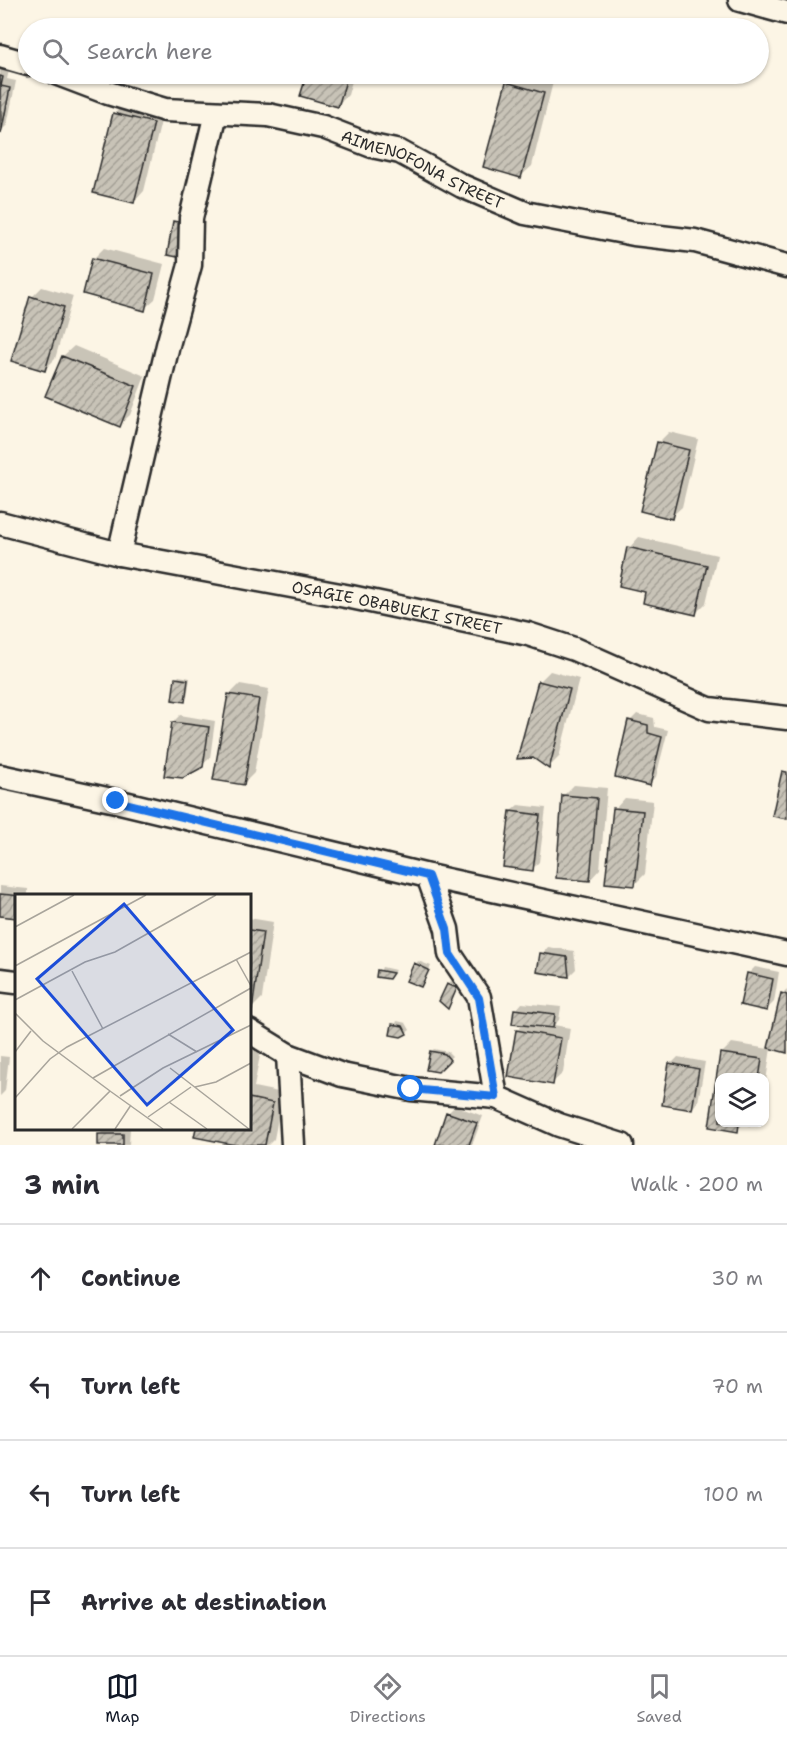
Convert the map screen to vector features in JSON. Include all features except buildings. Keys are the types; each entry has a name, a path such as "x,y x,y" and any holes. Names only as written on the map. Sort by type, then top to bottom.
{"street":[{"path":"740,0 787,13"},
{"path":"0,56 18,61"},
{"name":"AIMENOFONA STREET","path":"88,84 165,110 268,115 323,127 372,146 400,152 462,186 525,213 634,234 695,241 787,266"},
{"path":"119,554 168,345 190,265 190,218 216,113"},
{"name":"OSAGIE OBABUEKI STREET","path":"0,523 119,554 351,597 528,634 574,649 709,709 787,718"},
{"path":"0,776 116,801 428,876 787,954"},
{"path":"428,876 447,929 450,954 479,998 496,1097"},
{"path":"0,980 15,982"},
{"path":"250,1032 288,1055 342,1075 411,1089 496,1097 559,1125 622,1145"},
{"path":"288,1055 293,1145"}],"route":[{"path":"116,801 428,876 447,929 450,954 479,998 496,1097 411,1089"}]}
